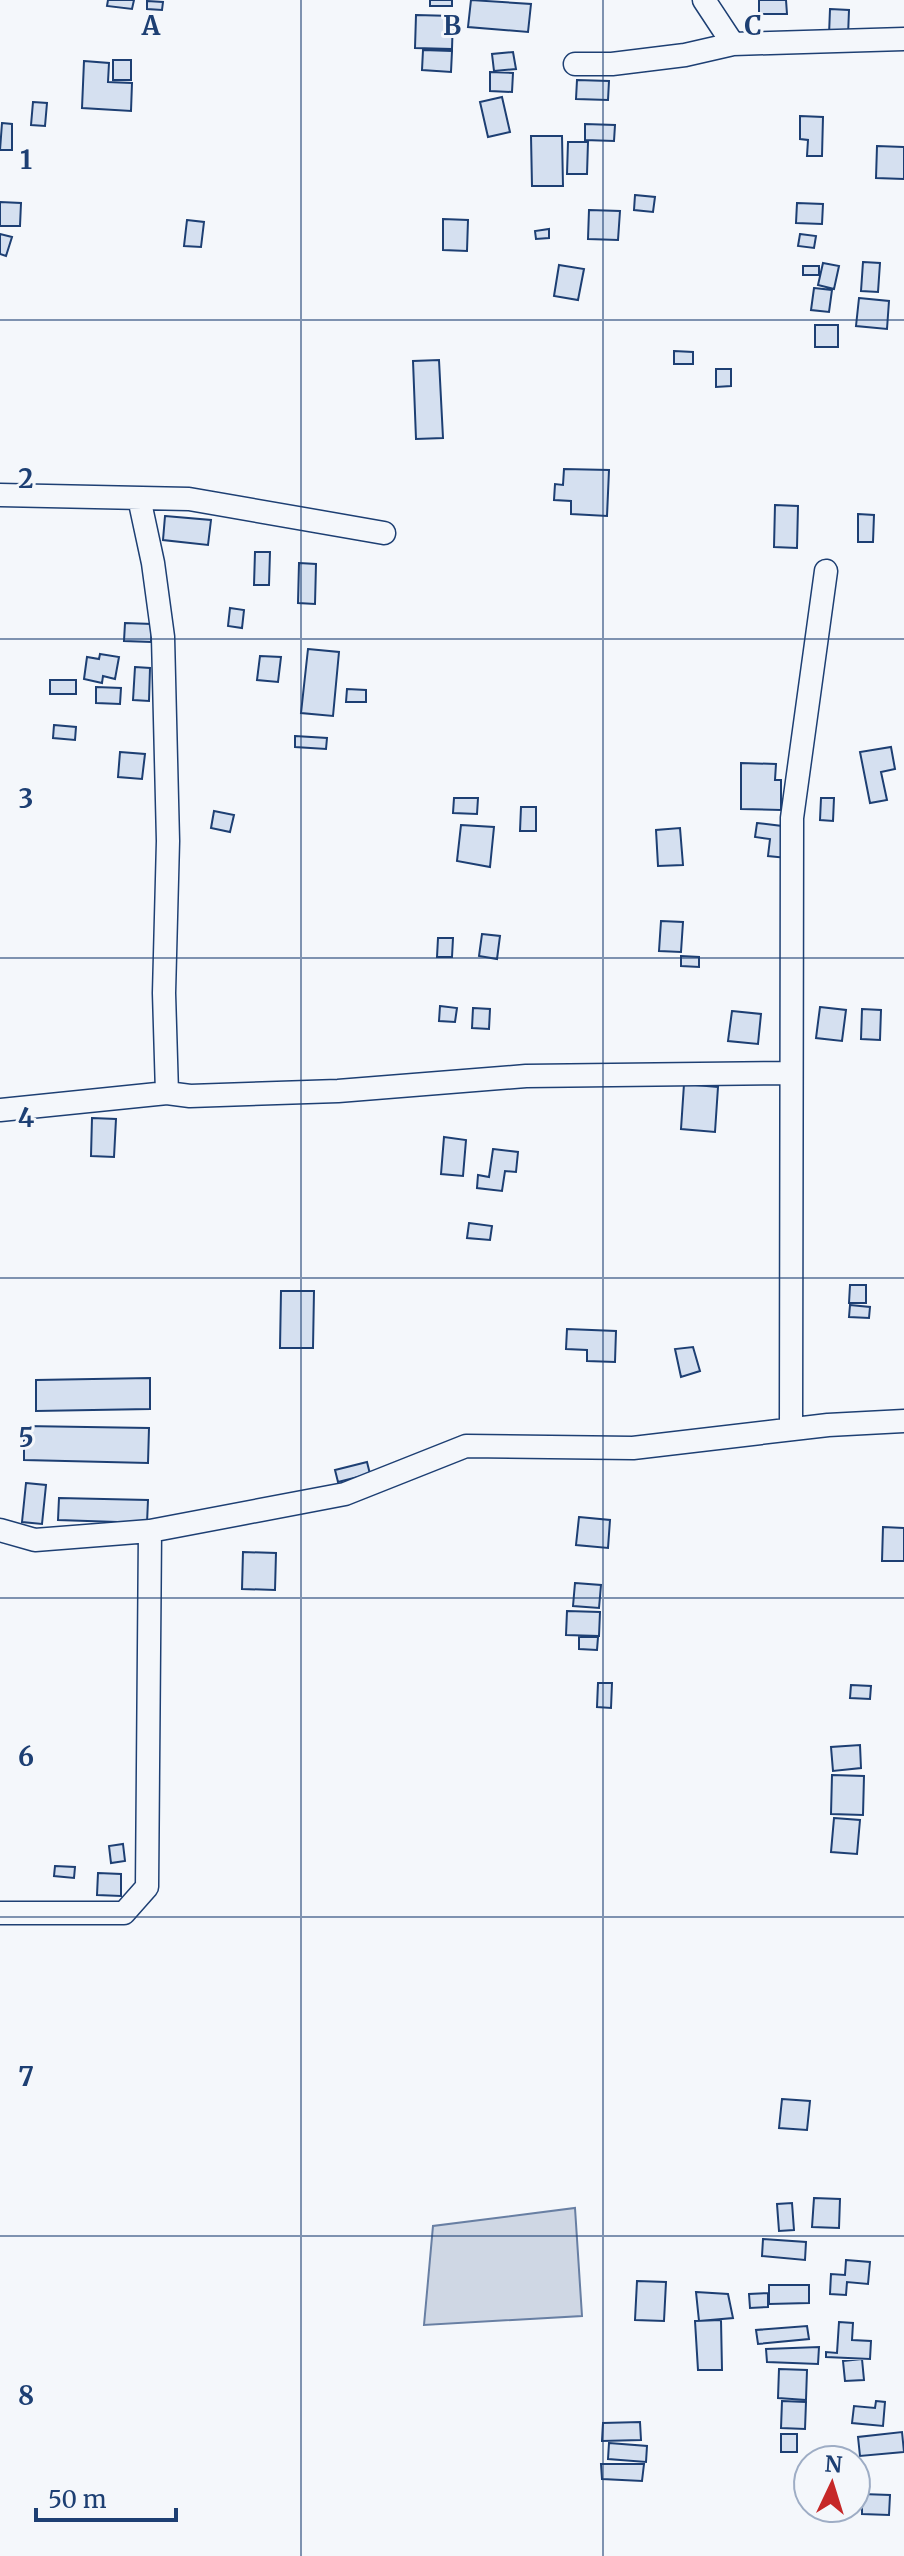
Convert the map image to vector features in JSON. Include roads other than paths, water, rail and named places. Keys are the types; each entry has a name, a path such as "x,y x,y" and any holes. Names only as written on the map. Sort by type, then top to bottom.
{"street":[{"path":"704,0 733,44"},
{"path":"575,64 612,64 685,55 733,44 904,39"},
{"path":"0,495 189,499 384,533"},
{"path":"139,498 153,563 163,637 168,841 164,993 167,1093"},
{"path":"791,1429 789,1073 792,818 826,571"},
{"path":"0,1110 167,1093 190,1096 338,1091 526,1076 789,1073"},
{"path":"0,1530 35,1540 150,1531 345,1494 466,1446 633,1448 791,1429 904,1421"},
{"path":"0,1913 124,1913 147,1887 150,1531"}]}
